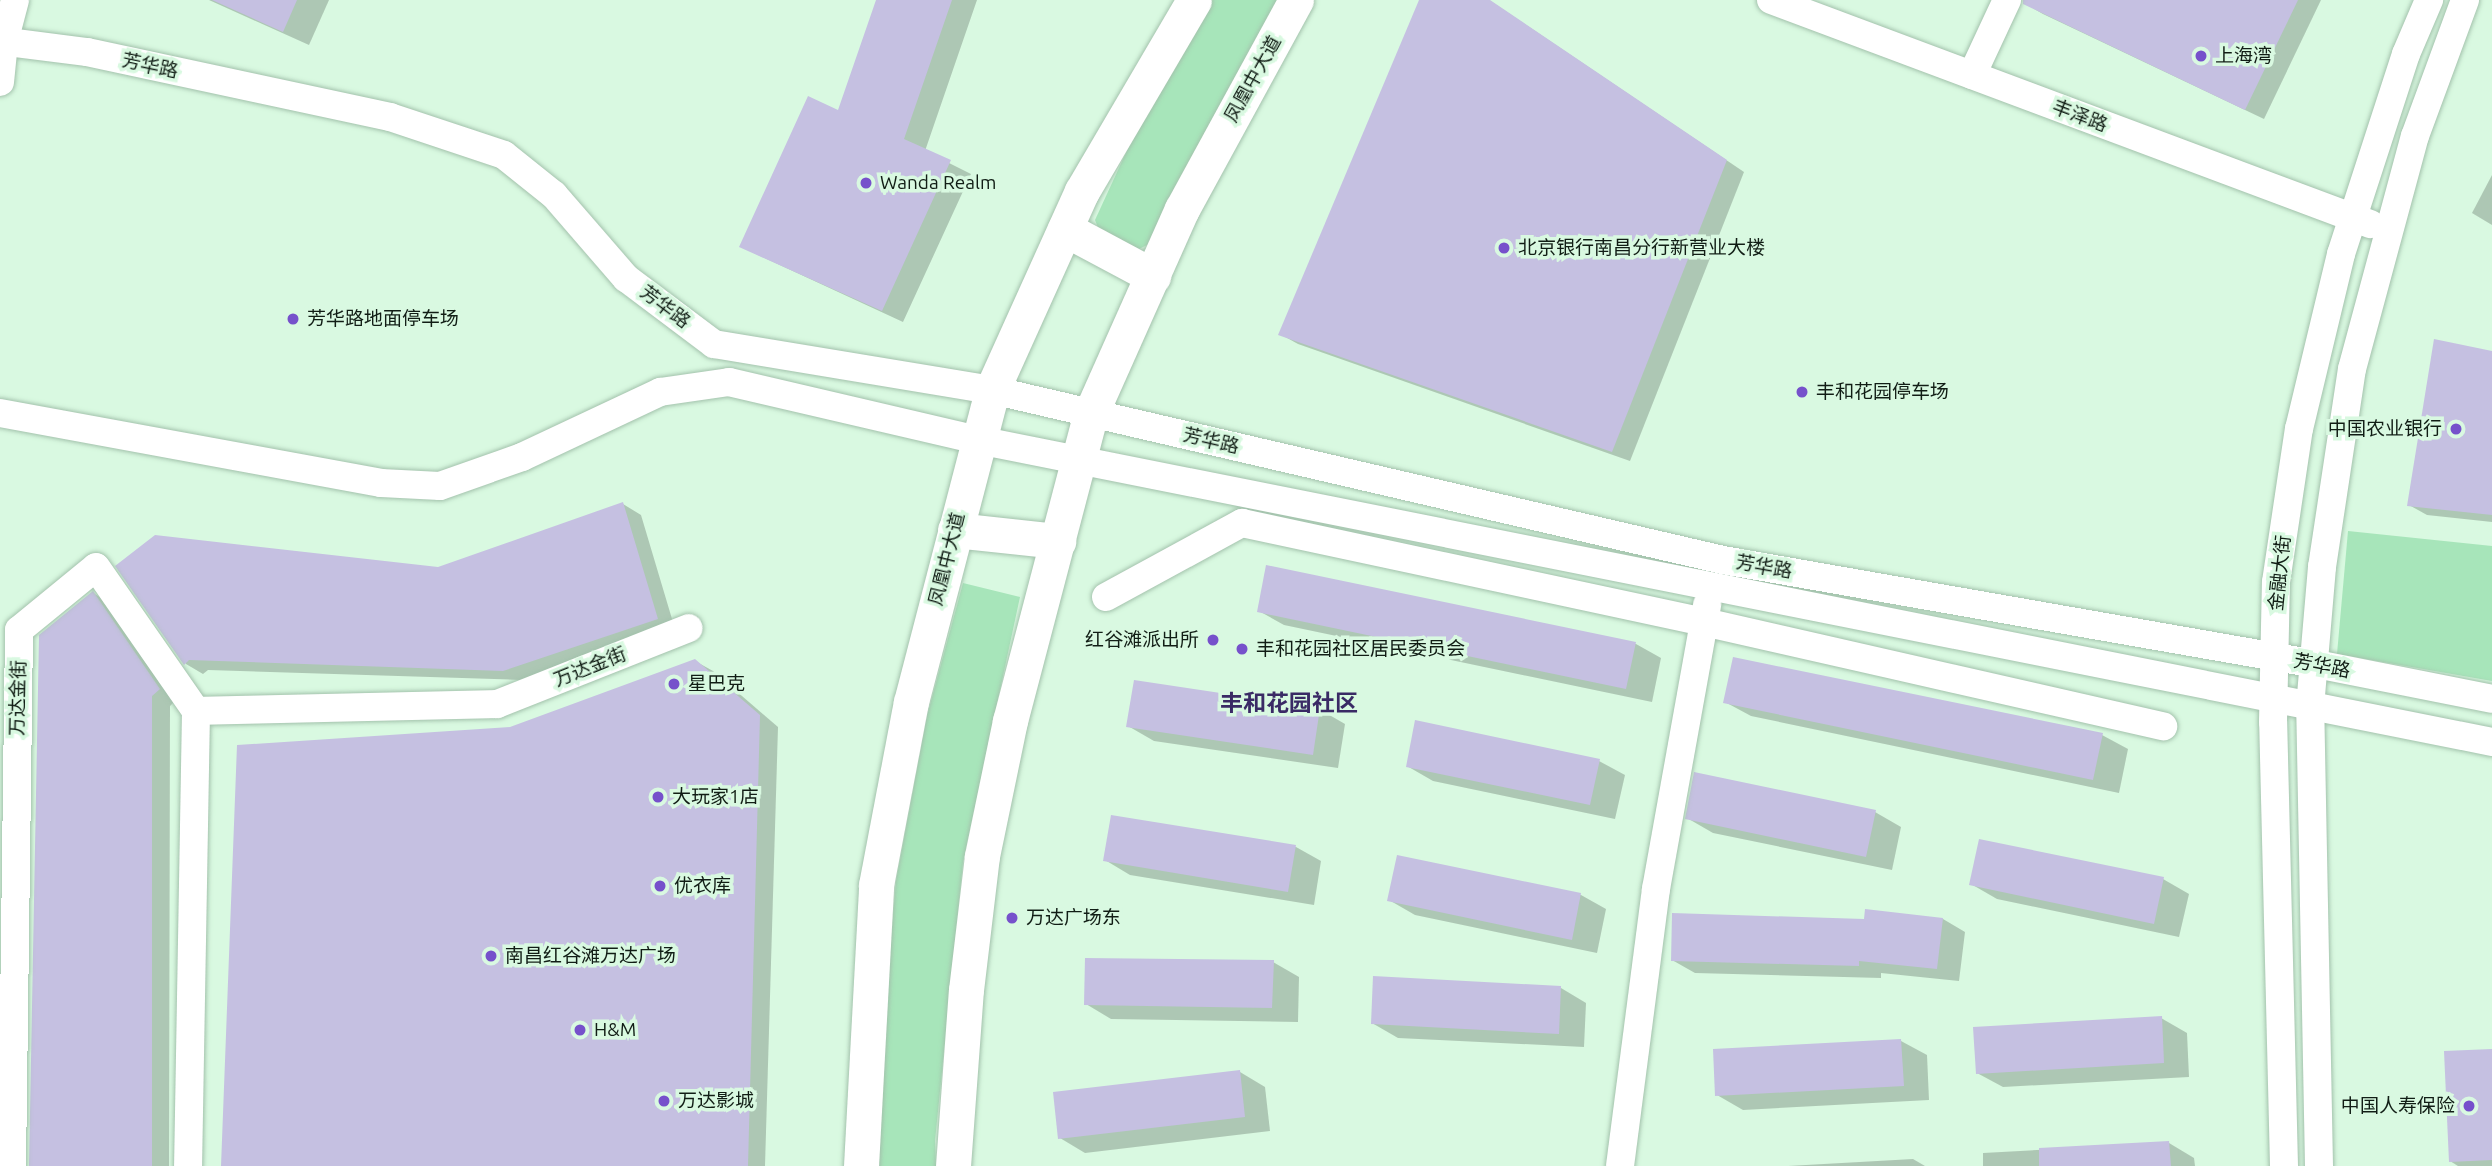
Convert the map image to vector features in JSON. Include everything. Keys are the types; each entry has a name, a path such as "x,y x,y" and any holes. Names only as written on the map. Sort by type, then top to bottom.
{"main road":[{"name":"凤凰中大道","path":"857,1159 876,885 911,702 992,390 1082,191 1194,0"},
{"name":"凤凰中大道","path":"953,1166 966,990 982,856 1010,721 1091,413 1182,209 1296,0"},
{"path":"1065,229 1153,276"},
{"path":"955,530 1058,541"}],"street":[{"path":"0,82 2,41 15,0"},
{"name":"丰泽路","path":"1771,0 2389,230"},
{"path":"1972,75 2007,0"},
{"name":"金融大街","path":"2284,1166 2274,700 2276,582 2299,429 2341,254 2406,54 2429,0"},
{"path":"2319,1166 2310,707 2316,664 2322,568 2353,369 2415,136 2465,0"},
{"name":"芳华路","path":"2,41 87,52 390,117 504,155 554,195 626,278 715,344 992,390 1723,560 2316,664 2492,699"},
{"name":"芳华路","path":"0,413 381,483 440,486 522,457 660,392 729,382 978,440 2492,742"},
{"path":"1106,597 1242,523 1704,622 2164,726"},
{"name":"万达金街","path":"12,1166 19,630 96,567 196,711 498,704 689,628"},
{"path":"1620,1166 1656,889 1711,586"},
{"path":"188,1166 196,711"}],"green space":[{"path":"1208,0 1281,0 1157,240 1139,249 1099,230 1095,220 1158,83"},
{"path":"2348,531 2492,546 2492,681 2337,654"},
{"path":"963,583 1020,597 963,862 935,1141 936,1166 876,1166 877,1100 896,881 927,716"}],"building":[{"path":"212,0 297,0 283,32"},
{"path":"876,0 952,0 904,139 951,160 882,311 739,247 808,96 838,110"},
{"name":"北京银行南昌分行新营业大楼","path":"1419,0 1490,0 1727,160 1612,452 1278,335"},
{"name":"上海湾","path":"2023,0 2298,0 2245,110 2023,4"},
{"name":"中国农业银行","path":"2434,339 2492,351 2492,515 2407,506"},
{"path":"623,502 658,619 503,671 189,660 184,665 115,566 155,535 438,567"},
{"path":"1266,565 1636,642 1626,689 1257,612"},
{"path":"93,591 160,689 152,696 152,1166 29,1166 39,635"},
{"path":"1733,657 2103,733 2093,780 1723,703"},
{"name":"南昌红谷滩万达广场","path":"695,659 760,715 748,1166 221,1166 237,745 510,727"},
{"path":"1134,680 1320,708 1313,755 1126,727"},
{"path":"1415,720 1600,759 1590,805 1406,767"},
{"path":"1694,772 1876,810 1866,857 1685,819"},
{"path":"1111,815 1296,845 1288,892 1103,861"},
{"path":"1979,839 2164,877 2154,924 1969,885"},
{"path":"1397,855 1581,893 1572,940 1387,901"},
{"path":"1865,909 1943,918 1937,969 1859,961 1859,966 1671,961 1672,913 1864,919"},
{"path":"1085,958 1274,960 1272,1008 1084,1005"},
{"path":"1373,976 1561,986 1559,1034 1371,1024"},
{"path":"2162,1016 2164,1063 1976,1074 1973,1027"},
{"path":"1901,1039 1904,1086 1715,1096 1713,1049"},
{"name":"中国人寿保险","path":"2492,1049 2492,1160 2449,1162 2444,1051"},
{"path":"1240,1070 1245,1117 1058,1139 1053,1092"},
{"path":"2169,1141 2171,1166 2039,1166 2039,1148"}],"place":[{"name":"上海湾","path":"2201,56"},
{"name":"Wanda Realm","path":"866,183"},
{"name":"北京银行南昌分行新营业大楼","path":"1504,248"},
{"name":"芳华路地面停车场","path":"293,319"},
{"name":"丰和花园停车场","path":"1802,392"},
{"name":"中国农业银行","path":"2456,429"},
{"name":"红谷滩派出所","path":"1213,640"},
{"name":"丰和花园社区居民委员会","path":"1242,649"},
{"name":"星巴克","path":"674,684"},
{"name":"大玩家1店","path":"658,797"},
{"name":"优衣库","path":"660,886"},
{"name":"万达广场东","path":"1012,918"},
{"name":"南昌红谷滩万达广场","path":"491,956"},
{"name":"H&M","path":"580,1030"},
{"name":"万达影城","path":"664,1101"},
{"name":"中国人寿保险","path":"2469,1106"}],"district":[{"name":"丰和花园社区","path":"1289,703"}]}
